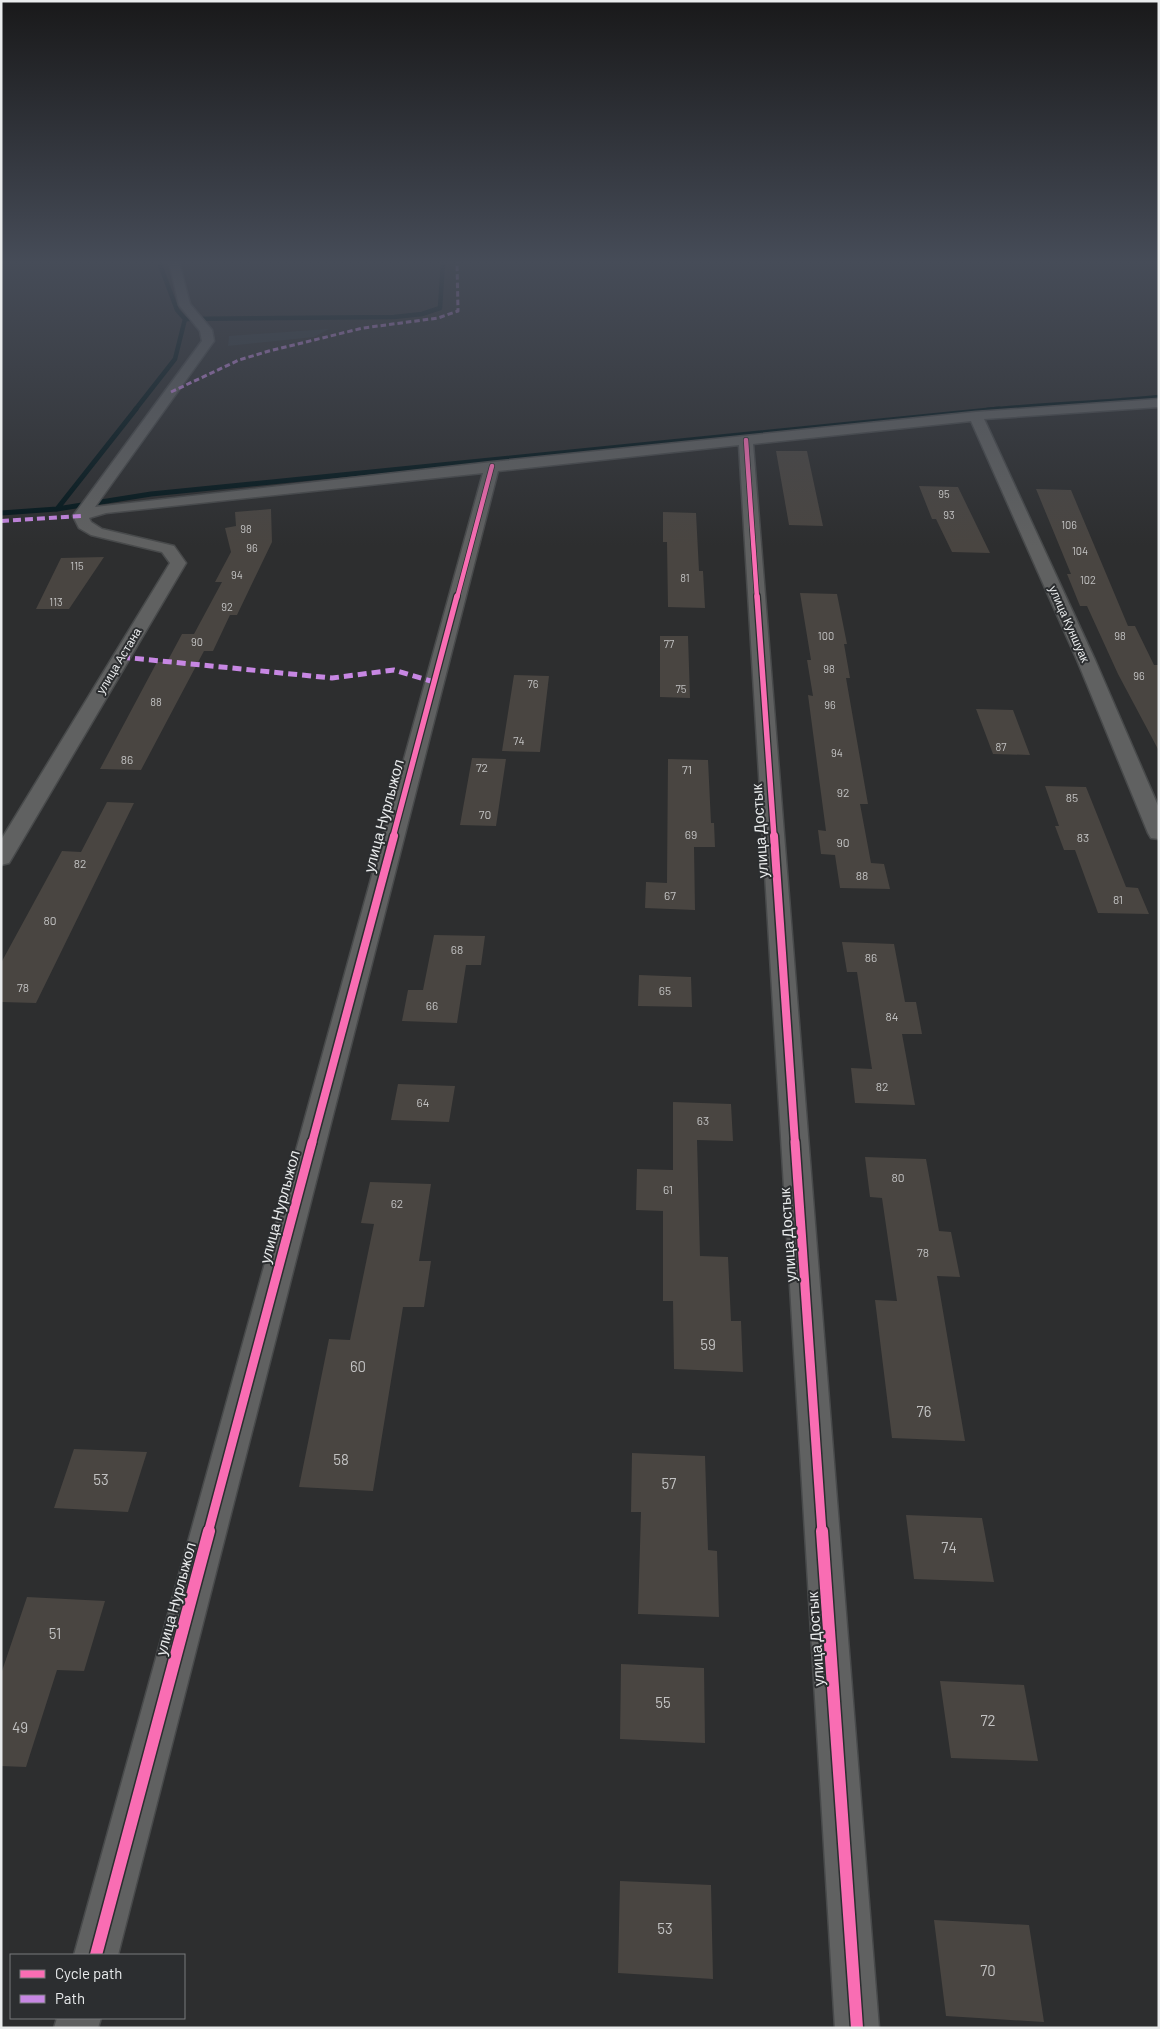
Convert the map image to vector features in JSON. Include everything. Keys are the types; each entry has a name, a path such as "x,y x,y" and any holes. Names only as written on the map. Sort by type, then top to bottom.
{"street":[{"path":"81,516 197,357"},
{"path":"81,516 104,509 492,466 976,416 1159,403"},
{"name":"улица Куншуак","path":"976,416 1086,660 1159,833"},
{"name":"улица Достык","path":"746,440 857,2028"},
{"name":"улица Нурлыжол","path":"96,1954 492,466"},
{"name":"улица Астана","path":"1,858 178,563 168,549 97,532 84,525 81,516"}],"building":[{"path":"776,451 807,451 823,526 789,525"},
{"path":"919,486 958,487 990,553 952,552 936,519 932,519"},
{"path":"1036,489 1071,490 1128,626 1135,626 1154,665 1159,665 1159,751 1118,674 1087,606 1080,606 1067,574 1071,574"},
{"path":"271,509 272,542 237,615 230,615 213,651 204,651 141,770 100,769 157,662 167,662 182,634 194,634 222,582 215,582 231,552 225,528 236,526 235,512"},
{"path":"663,512 696,513 699,571 703,571 705,608 668,607 667,542 663,542"},
{"path":"104,557 69,609 36,609 61,558"},
{"path":"800,593 837,594 847,644 844,644 850,678 846,678 868,804 860,804 871,863 884,864 890,889 840,888 835,855 821,854 818,830 826,831 808,695 813,696 807,660 811,660"},
{"path":"660,636 688,636 690,698 660,697"},
{"path":"514,675 549,676 540,752 502,751"},
{"path":"976,709 1013,710 1030,755 993,754"},
{"path":"472,758 506,759 496,826 460,825"},
{"path":"668,759 708,760 711,823 714,823 715,847 694,847 695,910 645,908 646,882 667,883"},
{"path":"1045,786 1086,787 1126,887 1138,888 1149,914 1098,913 1075,850 1064,850 1055,826 1059,826"},
{"path":"107,802 134,803 36,1003 1,1002 1,963 62,851 81,852"},
{"path":"434,935 485,936 481,965 466,965 457,1023 402,1021 408,990 423,990"},
{"path":"842,942 894,944 905,1002 916,1002 922,1034 902,1034 915,1105 855,1103 851,1068 872,1069 857,972 847,972"},
{"path":"639,975 691,977 692,1007 638,1006"},
{"path":"398,1084 455,1086 449,1122 391,1120"},
{"path":"673,1102 731,1104 733,1141 697,1140 700,1256 728,1257 731,1321 741,1321 743,1372 674,1369 673,1301 663,1301 663,1211 636,1210 637,1169 673,1170"},
{"path":"865,1157 926,1159 939,1231 951,1232 960,1277 937,1276 965,1441 892,1438 875,1300 897,1301 882,1198 870,1197"},
{"path":"370,1182 431,1184 419,1261 431,1261 424,1307 403,1307 373,1491 299,1487 329,1339 350,1340 374,1224 361,1223"},
{"path":"74,1449 147,1452 128,1512 54,1508"},
{"path":"632,1453 705,1456 708,1550 717,1551 719,1617 638,1614 641,1512 631,1512"},
{"path":"906,1515 982,1518 994,1582 914,1579"},
{"path":"27,1597 105,1601 84,1671 57,1670 26,1767 1,1766 1,1674"},
{"path":"621,1664 704,1668 705,1743 620,1739"},
{"path":"940,1681 1024,1685 1038,1761 951,1758"},
{"path":"620,1881 711,1885 713,1979 618,1973"},
{"path":"934,1920 1029,1925 1044,2022 946,2016"}],"waterway":[{"path":"135,410 176,357"},
{"path":"987,410 1159,397"},
{"path":"57,509 136,409"},
{"path":"57,509 151,494 999,409"},
{"path":"1,513 57,509"}],"marked path":[{"path":"171,392 250,357"},
{"path":"1,521 81,516"},
{"path":"121,657 332,678 394,670 434,682"}],"cycle path":[{"path":"746,440 857,2028"},
{"path":"96,1954 492,466"}]}
